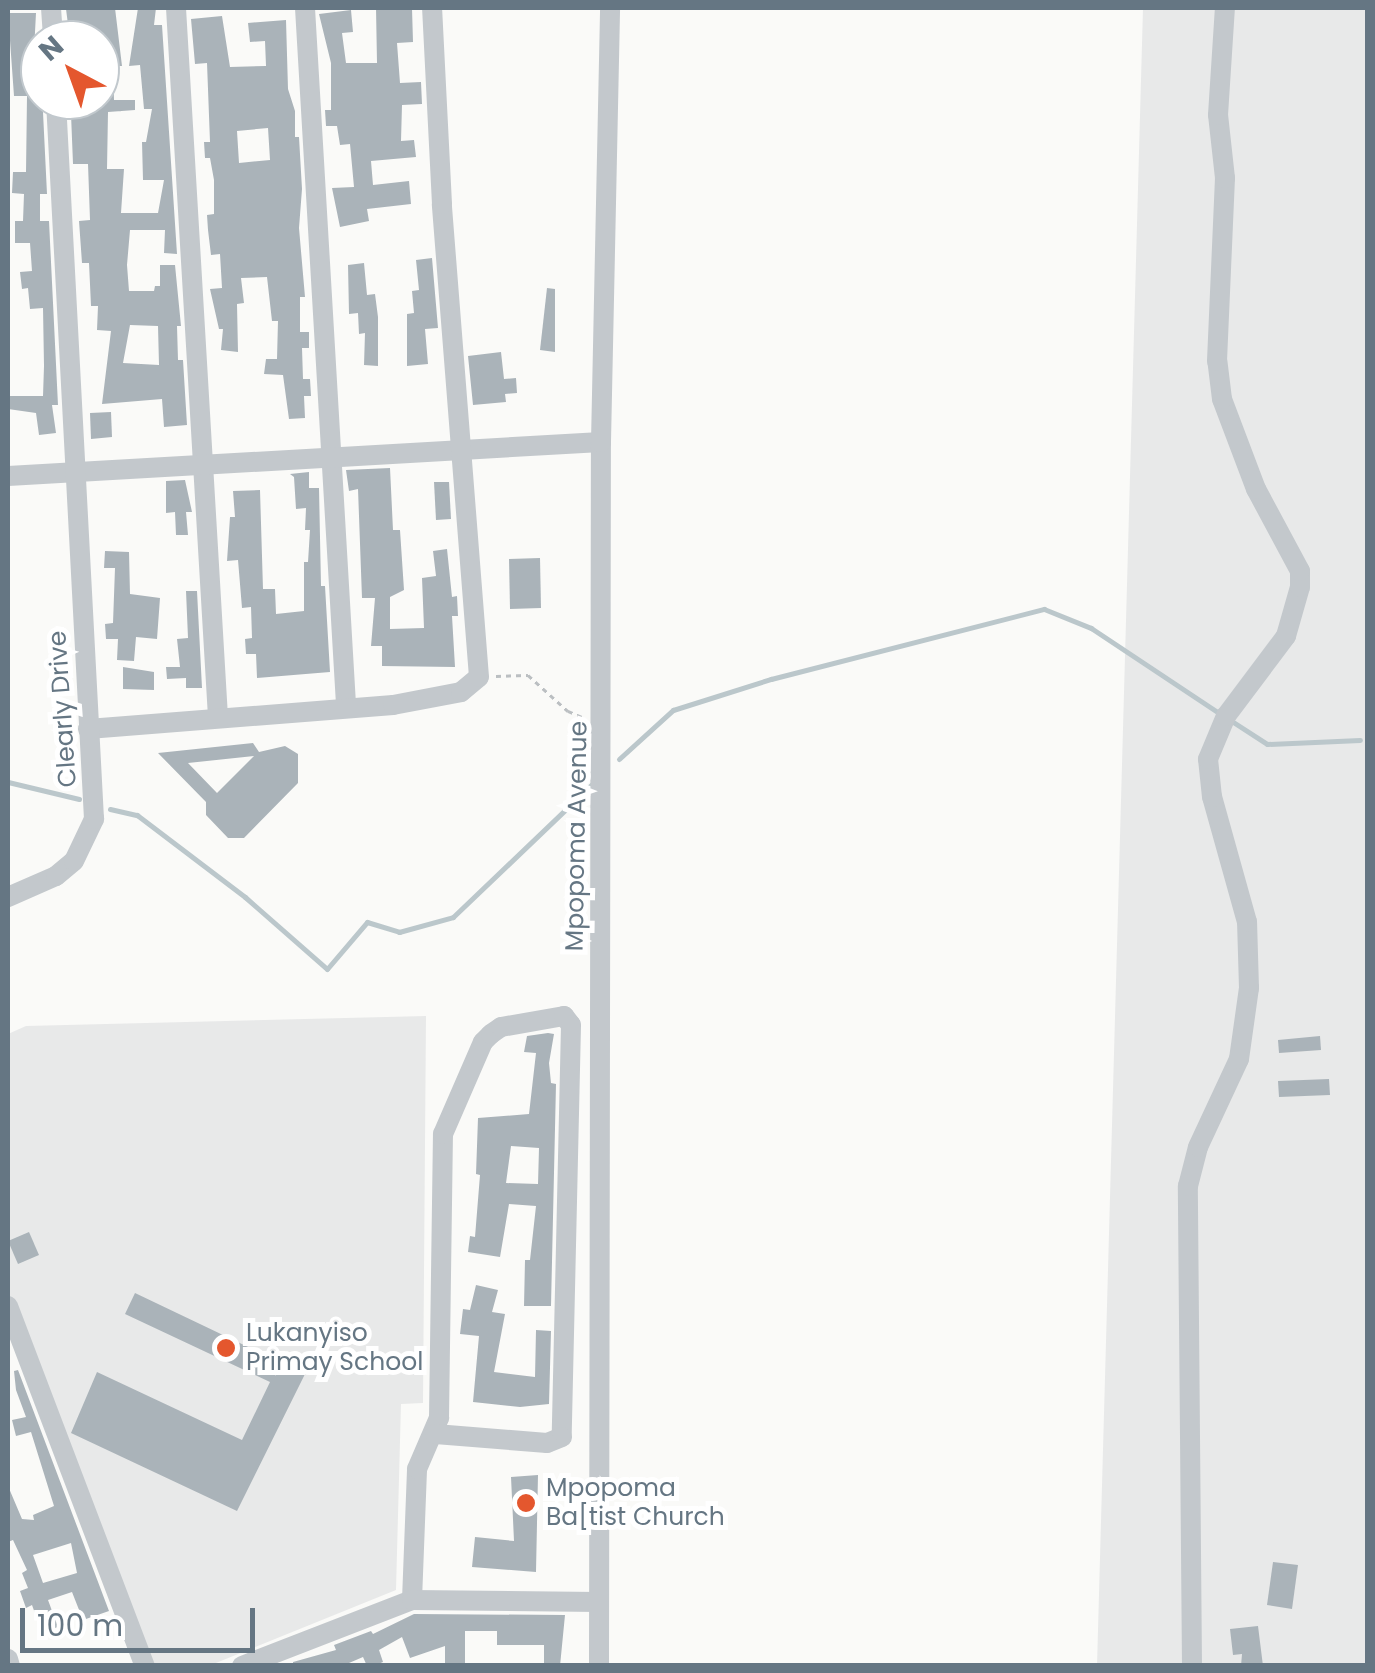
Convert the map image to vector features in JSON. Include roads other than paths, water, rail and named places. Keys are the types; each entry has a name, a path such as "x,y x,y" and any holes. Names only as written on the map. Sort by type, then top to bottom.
{"street":[{"path":"176,8 218,718"},
{"path":"305,8 328,457 346,706"},
{"path":"88,729 393,704 461,692 479,676 459,448 432,8"},
{"name":"Mpopoma Avenue","path":"599,1666 604,724 601,442 610,8"},
{"path":"1192,1666 1188,1186 1206,1128 1238,1059 1249,988 1247,922 1212,797 1208,759 1226,716 1286,636 1300,586 1300,572 1256,490 1222,399 1217,362 1224,178 1218,115 1224,8"},
{"name":"Clearly Drive","path":"8,897 56,876 74,861 94,820 57,120"},
{"path":"8,476 601,442"},
{"path":"412,1600 417,1469 440,1418 443,1134 491,1034 501,1027 564,1016 571,1026 562,1437 547,1442 434,1434"},
{"path":"8,1306 15,1349 144,1666"},
{"path":"242,1666 282,1659 412,1600 598,1602"}],"waterway":[{"path":"619,759 673,710 771,679 1044,609 1091,628 1219,713"},
{"path":"1230,720 1267,744 1360,740"},
{"path":"8,782 79,799"},
{"path":"110,809 137,815 245,897 327,969 367,922 399,932 453,917 592,784"}],"place":[{"name":"Lukanyiso Primay School","path":"226,1348"},
{"name":"Mpopoma Ba[tist Church","path":"526,1503"}]}
